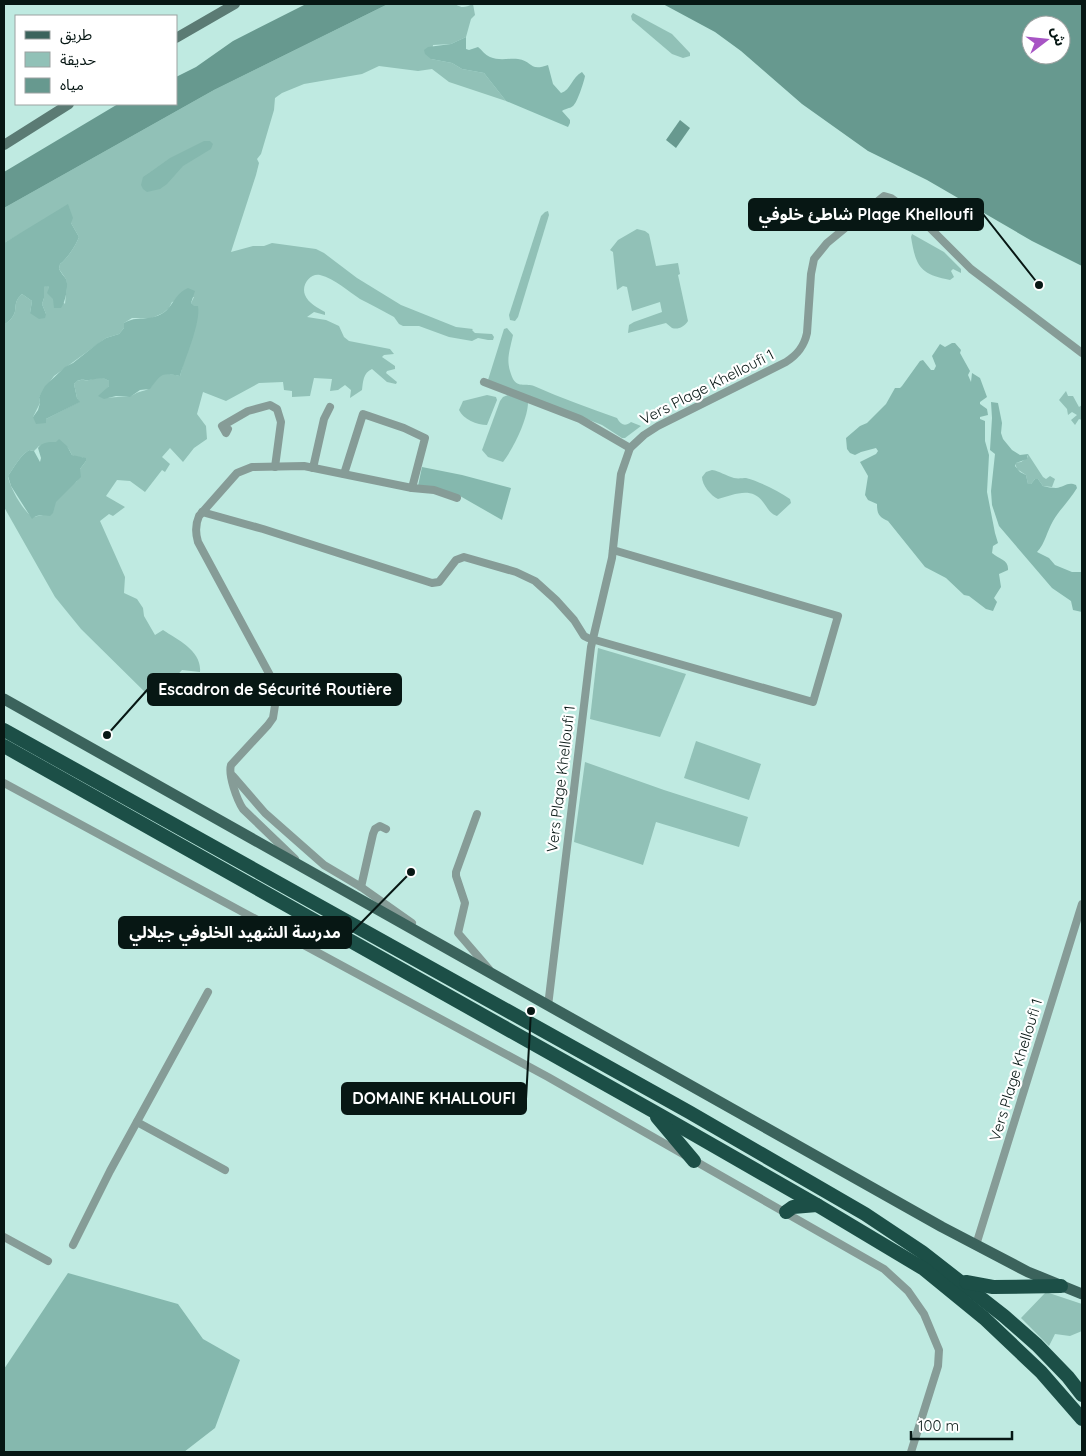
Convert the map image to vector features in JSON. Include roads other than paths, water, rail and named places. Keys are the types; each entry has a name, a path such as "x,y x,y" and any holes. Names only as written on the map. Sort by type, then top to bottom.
{"highway":[{"path":"4,730 689,1112 865,1214 922,1252 1004,1316 1037,1345 1068,1376 1082,1394"},
{"path":"4,746 648,1108 817,1205 931,1276 984,1318 1041,1372 1082,1419"},
{"path":"648,1108 694,1161"},
{"path":"786,1212 793,1208 817,1205"},
{"path":"960,1280 986,1287 1061,1286"},
{"path":"1004,1316 1003,1300 1007,1294 1018,1288"}],"main road":[{"path":"4,699 310,873 976,1245 1028,1272 1082,1294"}],"street":[{"path":"178,37 235,4"},
{"path":"4,144 67,105"},
{"name":"Vers Plage Khelloufi 1","path":"548,1006 592,639 613,550 621,474 630,448 651,430 786,362 798,352 807,333 811,274 814,259 827,243 884,196 891,198 920,220 966,266 1082,353"},
{"path":"484,382 580,419 630,448"},
{"path":"228,430 226,433 222,426 248,412 270,405 277,409 281,422 276,467"},
{"path":"313,468 324,418 330,407"},
{"path":"344,474 363,414 404,428 425,438 412,488"},
{"path":"310,873 271,838 241,807 230,772 231,764 273,718 276,692 267,667 198,542 196,528 199,516 237,473 252,467 313,468 412,488 434,490 456,498"},
{"path":"202,512 263,529 432,583 439,582 456,560 464,557 516,572 535,581 563,608 584,636 813,702 838,616 613,550"},
{"path":"230,772 265,813 324,865 361,887 448,949"},
{"path":"4,783 548,1077 884,1269 908,1291 924,1314 939,1350 938,1366 911,1452"},
{"path":"476,814 456,872 465,903 458,933 496,976"},
{"path":"361,887 375,829 380,826 386,829"},
{"path":"271,838 294,838"},
{"name":"Vers Plage Khelloufi 1","path":"976,1245 1082,904"},
{"path":"73,1245 110,1171 208,992"},
{"path":"137,1122 225,1170"},
{"path":"4,1237 48,1261"}],"water":[{"path":"306,4 388,4 214,90 4,208 4,172 116,105 178,105 178,76 196,67 233,41"},
{"path":"663,4 1082,4 1082,266 1032,241 927,180 868,151 802,104 741,51 715,32"},
{"path":"680,120 690,128 676,148 666,140"}],"place":[{"name":"شاطئ خلوفي Plage Khelloufi","path":"1039,285"},
{"name":"Escadron de Sécurité Routière","path":"107,735"},
{"name":"مدرسة الشهيد الخلوفي جيلالي","path":"411,872"},
{"name":"DOMAINE KHALLOUFI","path":"531,1011"}]}
